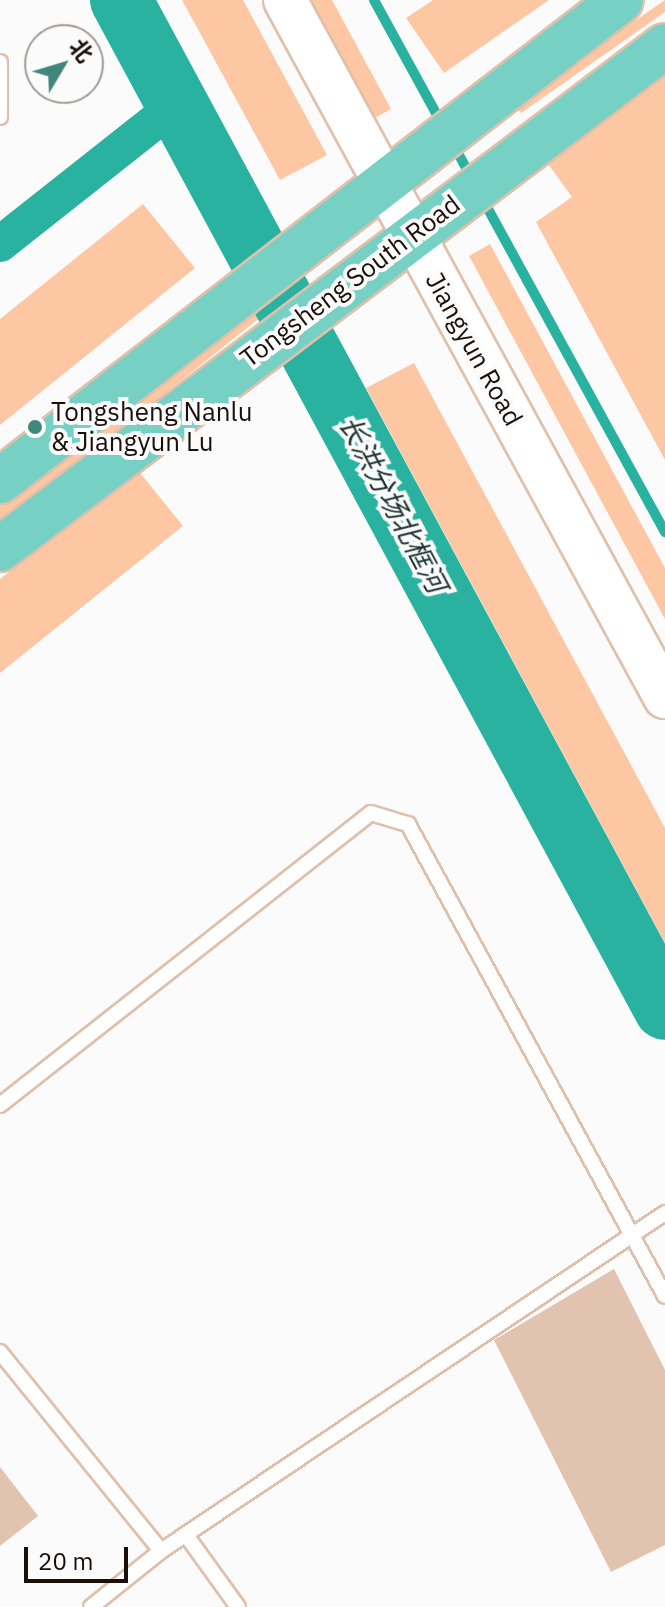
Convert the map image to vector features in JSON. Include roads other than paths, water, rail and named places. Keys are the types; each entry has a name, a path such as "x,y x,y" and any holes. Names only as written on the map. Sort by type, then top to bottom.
{"main road":[{"path":"0,481 382,179 621,0"},
{"name":"Tongsheng South Road","path":"0,549 244,360 665,46"}],"street":[{"name":"Jiangyun Road","path":"285,0 665,697"}],"lane":[{"path":"0,62 0,117"},
{"path":"0,1105 371,813 408,824 665,1296"},
{"path":"91,1607 161,1551 665,1213"},
{"path":"0,1352 161,1551"},
{"path":"186,1535 238,1607"}],"waterway":[{"name":"长洪分场北框河","path":"121,0 665,1009"},
{"path":"374,0 442,124"},
{"path":"0,244 177,104"},
{"path":"452,142 473,181"},
{"path":"482,198 665,532"}],"place":[{"name":"Tongsheng Nanlu & Jiangyun Lu","path":"35,427"}]}
